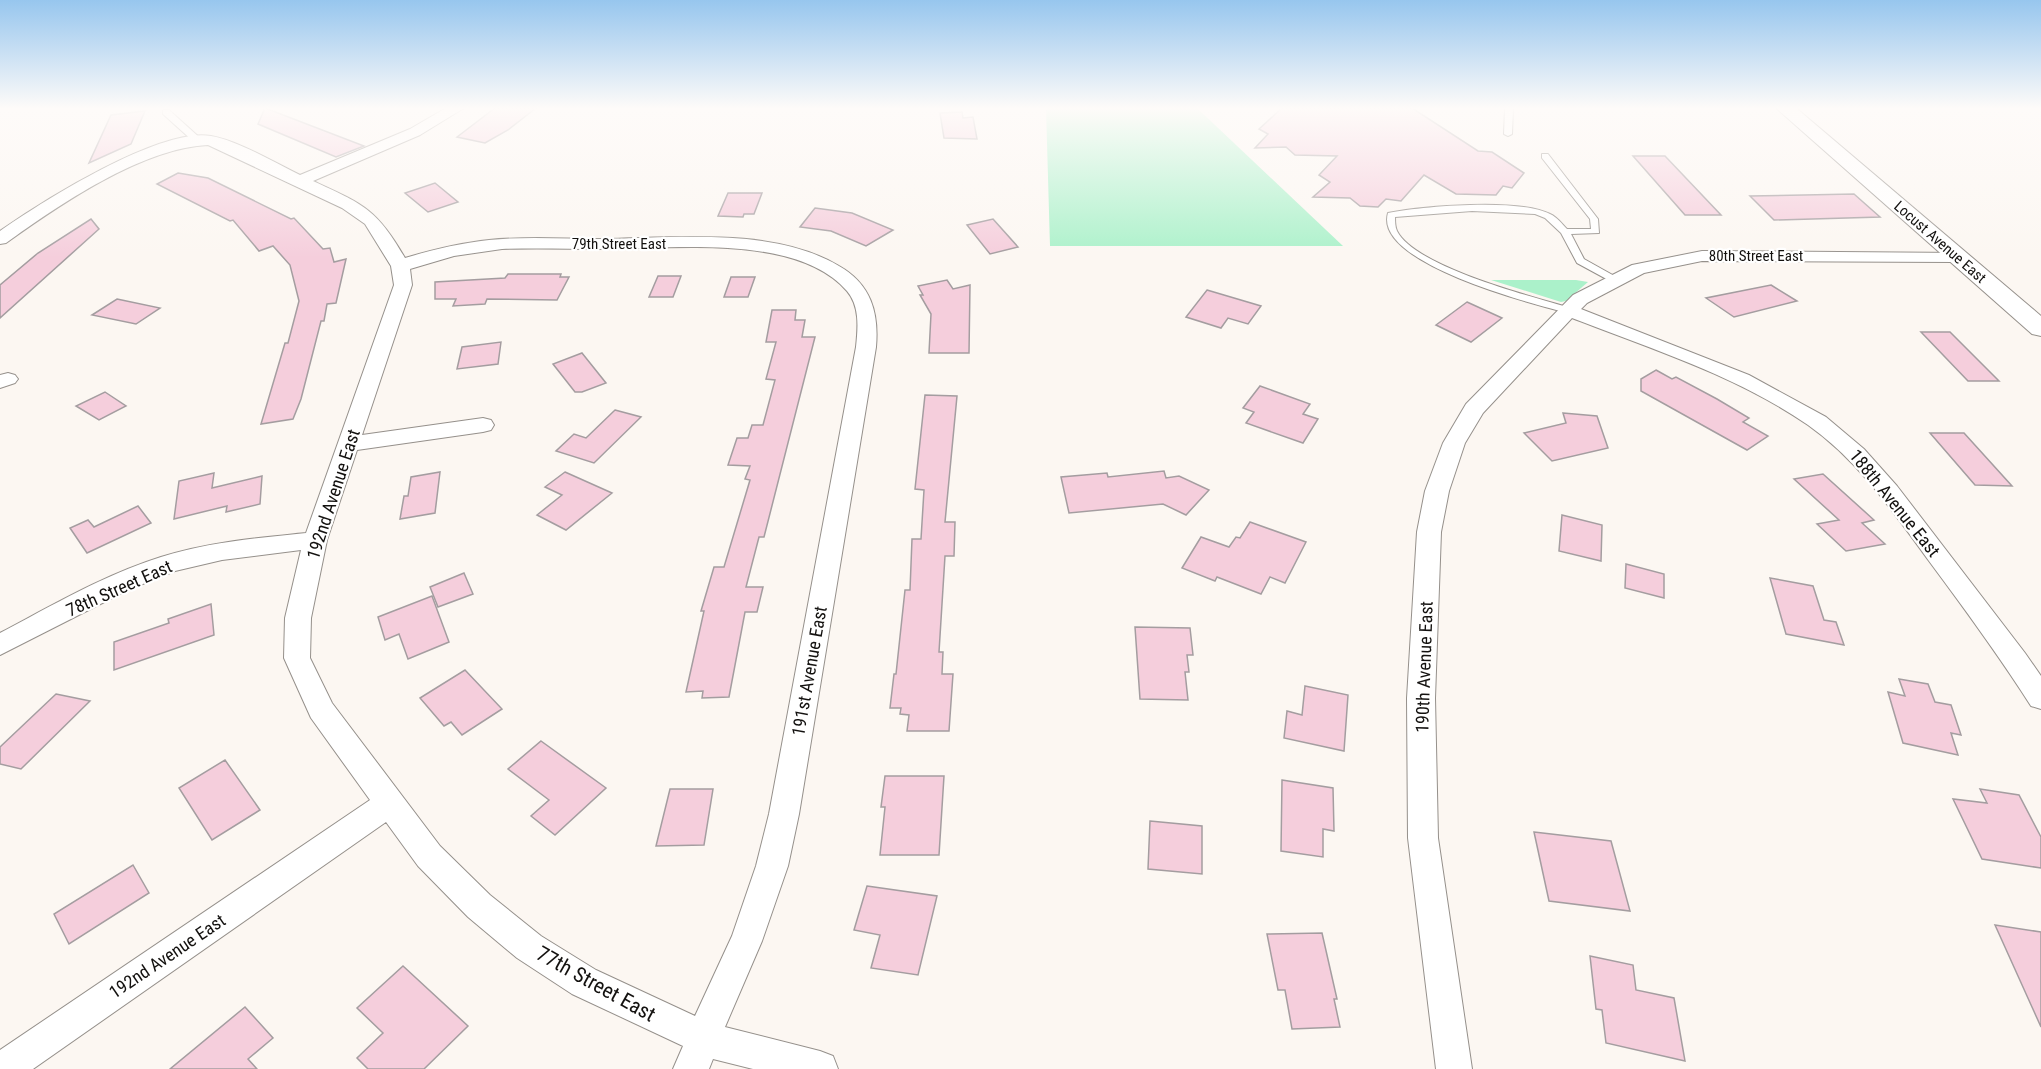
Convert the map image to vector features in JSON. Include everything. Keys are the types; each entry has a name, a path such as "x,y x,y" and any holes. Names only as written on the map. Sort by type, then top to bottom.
{"street":[{"path":"3,232 48,205 140,158"},
{"name":"192nd Avenue East","path":"3,1069 390,803 321,710 297,658 298,618 315,540 402,295 400,266 382,234 371,220 348,204 251,158"},
{"path":"299,181 354,158"},
{"name":"Locust Avenue East","path":"1842,158 2041,329"},
{"name":"79th Street East","path":"400,266 431,255 492,245 680,244 773,249 811,258 836,272"},
{"name":"80th Street East","path":"1568,310 1580,299 1616,280 1655,264 1702,256 1956,257"},
{"name":"191st Avenue East","path":"691,1069 724,987 746,941 772,866 784,814 870,322 865,302 855,288 836,272"},
{"name":"188th Avenue East","path":"1568,310 1745,381 1799,409 1831,432 1873,470 2001,637 2041,698"},
{"name":"190th Avenue East","path":"1454,1069 1423,838 1421,698 1429,532 1437,492 1454,443 1474,409 1568,310"},
{"path":"349,444 483,425"},
{"name":"78th Street East","path":"0,645 115,586 192,557 315,540"},
{"name":"77th Street East","path":"390,803 429,856 479,906 529,947 584,982 705,1039 820,1069"}],"lane":[{"path":"1546,158 1594,219 1596,231 1565,232"},
{"path":"1568,310 1495,290 1441,266 1410,249 1393,233 1391,215 1421,211 1512,210 1548,215 1570,236 1580,261 1616,280"}],"green space":[{"path":"1047,158 1250,158 1343,246 1050,246"},
{"path":"1491,280 1588,282 1566,301 1561,302"}],"building":[{"path":"91,158 100,158 89,163"},
{"path":"1335,158 1501,158 1524,173 1512,188 1503,186 1496,195 1456,194 1424,175 1401,201 1386,199 1378,207 1360,206 1350,198 1313,197 1330,182 1319,175"},
{"path":"1635,158 1667,158 1721,215 1685,215"},
{"path":"178,173 208,178 291,219 294,218 323,249 330,248 334,262 346,259 336,303 327,304 301,399 293,419 261,424 285,343 288,343 299,301 290,265 273,246 259,251 233,220 230,221 157,184"},
{"path":"435,183 458,202 428,212 405,193"},
{"path":"728,193 762,193 754,214 744,214 743,217 718,216"},
{"path":"1854,194 1880,217 1774,220 1750,196"},
{"path":"815,208 852,213 893,230 866,246 831,231 800,227"},
{"path":"91,219 99,229 0,318 0,285 38,253"},
{"path":"993,219 1018,247 990,254 967,225"},
{"path":"508,274 561,274 560,277 569,277 557,300 487,299 485,304 453,306 456,299 435,299 435,282 505,278"},
{"path":"658,276 681,276 673,297 649,297"},
{"path":"731,277 755,277 748,297 724,297"},
{"path":"947,280 953,289 970,285 969,353 929,353 931,314 920,295 923,295 918,286"},
{"path":"1771,285 1797,301 1734,317 1706,298"},
{"path":"1207,290 1261,306 1248,324 1228,318 1221,328 1186,317"},
{"path":"117,299 160,308 136,324 92,315"},
{"path":"1467,302 1502,318 1471,342 1436,325"},
{"path":"772,310 796,310 795,320 805,320 802,337 815,337 764,537 759,537 746,587 763,587 757,612 745,612 729,697 702,698 703,691 686,692 704,611 701,611 714,567 724,567 750,480 745,479 750,466 728,465 737,438 748,438 752,425 763,425 775,380 766,379 776,342 766,342"},
{"path":"1921,332 1950,332 1999,381 1968,381"},
{"path":"501,342 498,364 457,369 462,347"},
{"path":"582,353 606,383 582,392 575,392 553,364"},
{"path":"1656,370 1672,379 1676,377 1717,399 1749,418 1743,422 1768,436 1747,450 1641,391 1641,379"},
{"path":"1260,386 1310,404 1303,414 1318,419 1303,443 1246,423 1254,412 1243,408"},
{"path":"105,392 126,406 99,420 76,406"},
{"path":"925,395 957,396 945,522 955,522 954,556 945,556 939,652 943,652 942,674 953,674 949,731 907,731 909,715 900,714 901,708 890,708 905,590 910,590 912,539 921,539 924,490 915,489"},
{"path":"615,410 641,417 594,463 556,451 574,434 586,438"},
{"path":"1563,413 1597,416 1608,448 1552,461 1524,433 1566,423"},
{"path":"1930,433 1964,433 2012,486 1975,485"},
{"path":"1164,471 1166,478 1179,476 1209,490 1186,515 1163,504 1069,513 1061,477 1107,473 1108,477"},
{"path":"440,472 435,513 400,519 404,496 408,496 411,477"},
{"path":"565,472 612,493 566,530 537,515 562,495 545,487"},
{"path":"214,473 212,488 262,476 260,504 226,512 227,506 174,519 179,481"},
{"path":"1823,474 1874,520 1862,523 1885,544 1846,551 1817,524 1839,520 1794,479"},
{"path":"138,506 151,523 87,553 70,528 88,520 94,527"},
{"path":"1562,515 1602,525 1601,561 1559,551"},
{"path":"1250,522 1306,542 1285,583 1270,577 1261,594 1217,577 1215,581 1182,568 1201,537 1229,547 1236,537 1240,538"},
{"path":"1626,564 1664,574 1664,598 1625,588"},
{"path":"464,573 473,594 438,607 430,587"},
{"path":"1770,578 1813,586 1824,620 1836,622 1844,645 1786,634"},
{"path":"432,596 449,642 408,659 399,634 385,640 378,617"},
{"path":"211,604 214,635 114,670 114,642 169,623 168,619"},
{"path":"1135,627 1190,628 1193,655 1187,655 1189,672 1185,672 1188,700 1140,699"},
{"path":"465,670 502,709 462,735 451,722 444,726 420,698"},
{"path":"1899,679 1928,684 1935,702 1951,705 1961,735 1951,733 1958,755 1903,743 1888,692 1905,696"},
{"path":"1305,686 1348,695 1344,751 1284,738 1287,711 1302,715"},
{"path":"56,694 90,701 21,769 0,764 0,747"},
{"path":"541,741 606,788 555,835 531,816 549,800 508,769"},
{"path":"225,760 260,810 212,840 179,788"},
{"path":"885,776 944,776 939,855 880,855 885,807 881,807"},
{"path":"1282,780 1333,788 1334,831 1323,829 1323,857 1281,851"},
{"path":"670,789 713,789 704,845 656,846"},
{"path":"1980,789 2019,795 2041,837 2041,868 1982,859 1953,799 1987,803"},
{"path":"1150,821 1202,826 1202,874 1148,869"},
{"path":"1534,832 1611,841 1630,911 1549,901"},
{"path":"133,865 149,893 69,944 54,914"},
{"path":"867,886 937,896 918,975 871,968 880,935 854,930"},
{"path":"1995,925 2041,932 2041,1027"},
{"path":"1322,933 1337,999 1334,999 1340,1027 1292,1029 1285,990 1278,990 1267,934"},
{"path":"1590,956 1633,965 1636,990 1674,998 1685,1061 1606,1043 1602,1010 1596,1009"},
{"path":"403,966 468,1026 424,1069 368,1069 357,1058 383,1033 357,1008"},
{"path":"245,1007 273,1038 248,1059 257,1069 170,1069"}]}
